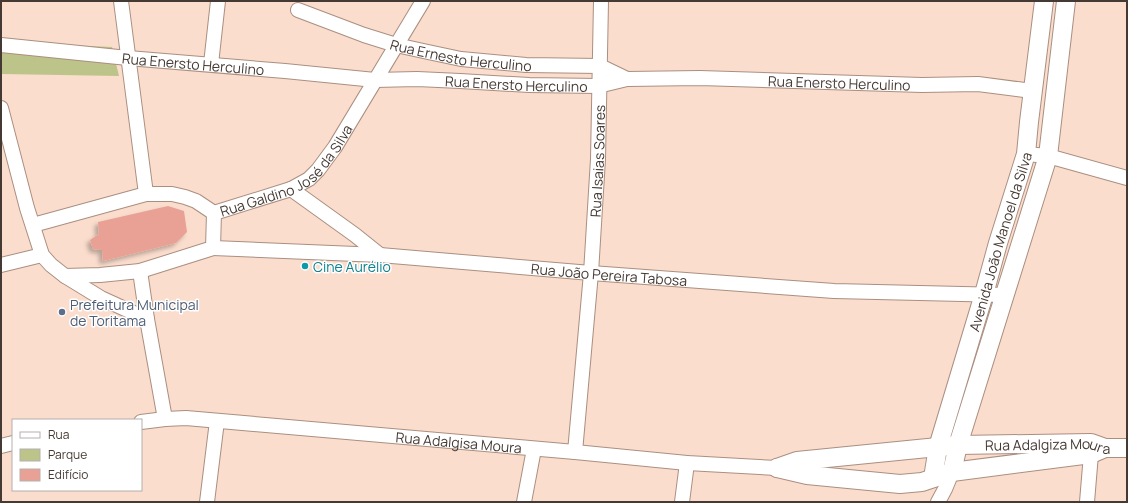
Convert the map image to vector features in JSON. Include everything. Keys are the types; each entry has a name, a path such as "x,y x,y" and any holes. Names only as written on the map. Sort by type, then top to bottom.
{"street":[{"path":"121,1 146,194"},
{"path":"211,64 218,1"},
{"name":"Rua Galdino José da Silva","path":"33,225 146,194 172,194 185,197 214,212 291,189 309,179 318,170 335,147 423,1"},
{"name":"Rua Isaias Soares","path":"575,452 591,273 598,159 598,86 600,66 601,1"},
{"name":"Avenida João Manoel da Silva","path":"934,478 938,447 998,243 1026,154 1032,91 1044,1"},
{"name":"Avenida João Manoel da Silva","path":"952,472 958,445 1048,156 1066,1"},
{"name":"Rua Ernesto Herculino","path":"298,10 358,33 396,45 462,59 526,65 600,66 627,79"},
{"name":"Rua Enersto Herculino","path":"1,45 375,80 417,79 528,86 598,86 627,79 700,78 922,85 978,84 1032,91"},
{"path":"1,108 8,138 42,256 65,276 101,298 147,319"},
{"path":"1026,154 1048,156 1127,178"},
{"path":"291,189 355,235 380,256"},
{"path":"65,276 100,275 140,271 213,248 214,212"},
{"name":"Rua João Pereira Tabosa","path":"213,248 380,256 834,291 1004,295"},
{"path":"1,265 42,256"},
{"path":"140,271 165,419"},
{"name":"Rua Adalgisa Moura","path":"142,422 186,418 575,452 687,464 777,468"},
{"path":"207,502 217,421"},
{"path":"1,446 12,443"},
{"name":"Rua Adalgiza Moura","path":"777,468 797,461 958,445 1096,448"},
{"path":"1087,502 1096,448 1127,448"},
{"name":"Rua Adalgiza Moura","path":"777,468 807,475 913,484 952,472 1096,448"},
{"path":"524,502 534,449"},
{"path":"682,502 687,464"},
{"path":"937,502 946,489 952,472"},
{"path":"934,478 937,502"}],"green space":[{"path":"1,42 112,47 119,76 1,74"}],"building":[{"path":"168,206 184,211 187,232 176,243 103,261 102,250 93,249 90,240 99,234 98,222"}],"place":[{"name":"Cine Aurélio","path":"305,266"},
{"name":"Prefeitura Municipal de Toritama","path":"62,312"}]}
